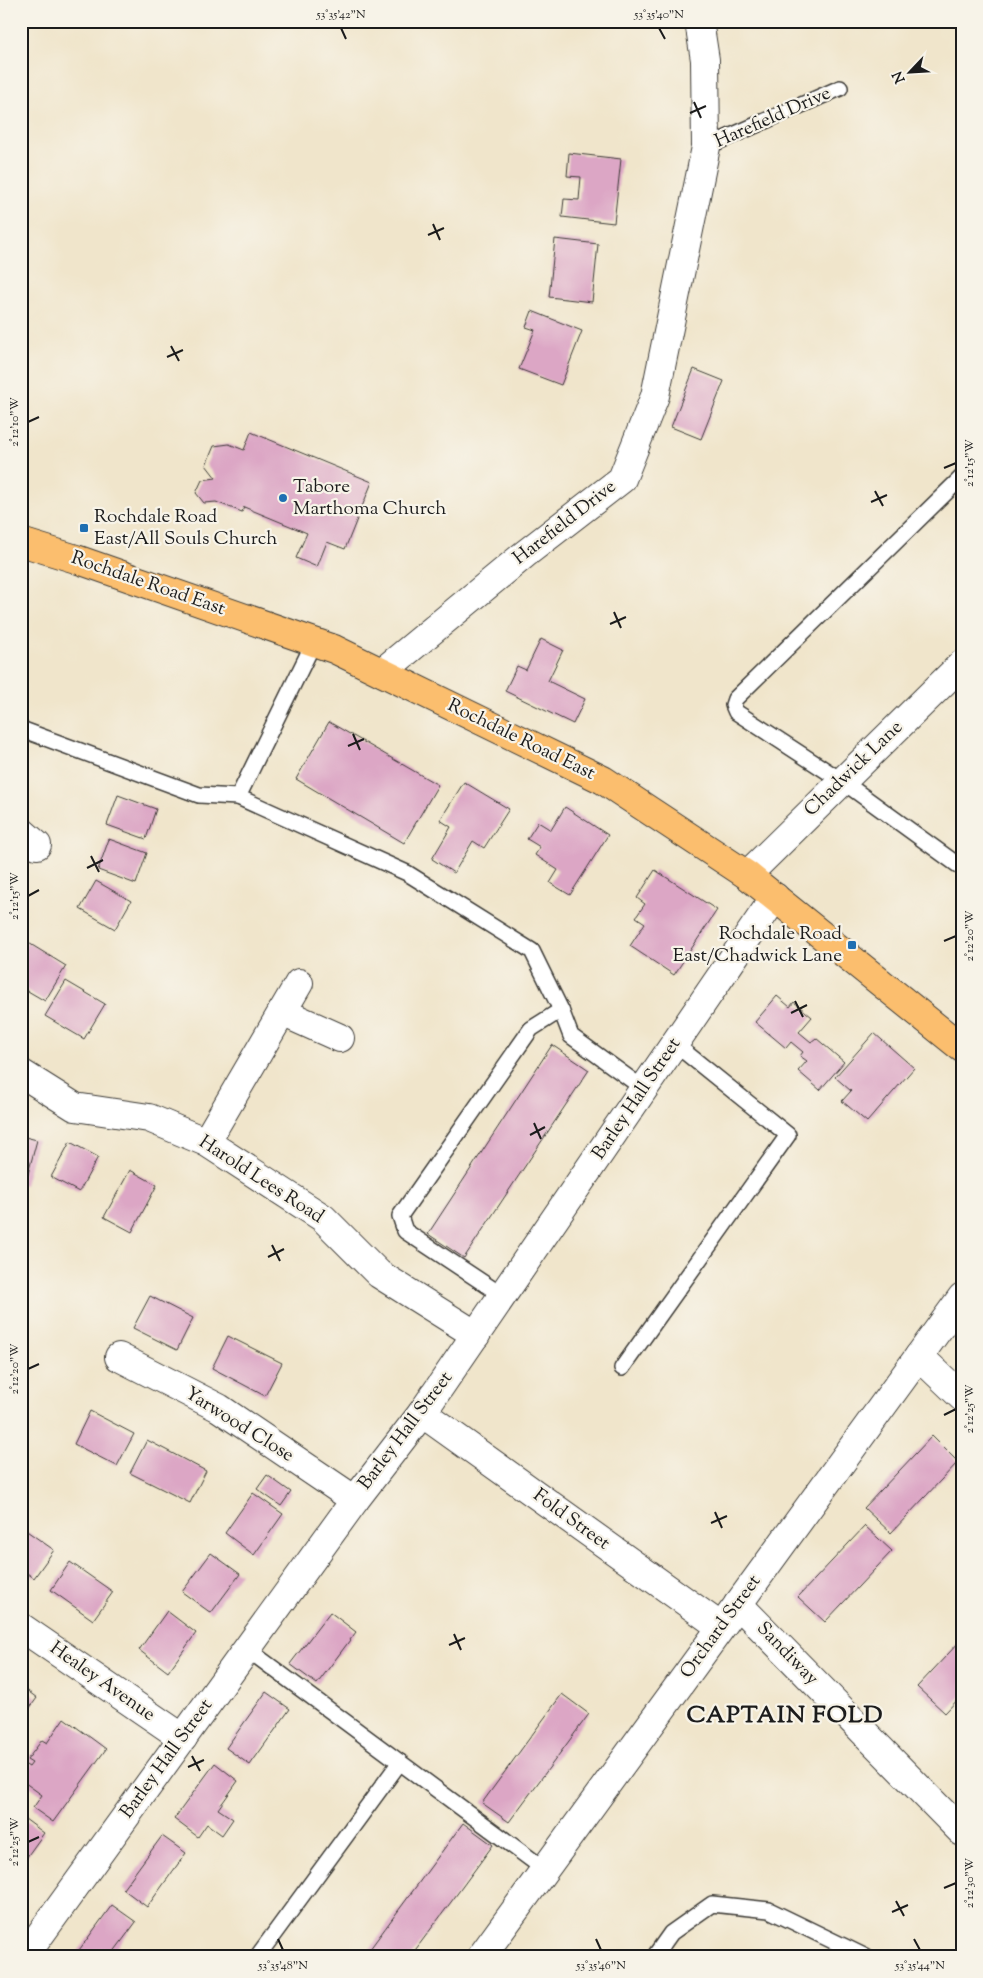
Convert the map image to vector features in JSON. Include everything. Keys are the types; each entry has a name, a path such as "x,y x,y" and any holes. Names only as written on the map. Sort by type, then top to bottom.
{"highway":[{"name":"Rochdale Road East","path":"21,542 76,559 334,649 603,780 747,875 962,1048"}],"street":[{"name":"Harefield Drive","path":"382,672 525,554 622,479 655,396 706,147 705,60 699,21"},
{"name":"Chadwick Lane","path":"747,875 962,664"},
{"name":"Barley Hall Street","path":"24,1957 355,1500 422,1413 775,897"},
{"path":"206,1142 299,983"},
{"path":"282,1012 340,1038"},
{"name":"Harold Lees Road","path":"21,1073 75,1107 149,1118 206,1142 324,1218 379,1274 476,1335"},
{"name":"Orchard Street","path":"481,1957 962,1297"},
{"path":"919,1356 962,1397"},
{"name":"Yarwood Close","path":"119,1357 219,1408 355,1500"},
{"name":"Fold Street","path":"422,1413 721,1627"},
{"name":"Sandiway","path":"738,1604 962,1832"},
{"name":"Healey Avenue","path":"21,1627 183,1738"}],"lane":[{"name":"Harefield Drive","path":"706,147 840,88"},
{"path":"962,477 735,699 733,705 736,712 842,781 962,868"},
{"path":"238,797 314,642"},
{"path":"21,729 199,795 238,797 407,873 532,951 561,1010 571,1036 644,1089"},
{"path":"502,1296 405,1231 400,1216 531,1029 561,1010"},
{"path":"622,1368 788,1135 675,1044"},
{"path":"247,1649 544,1870"},
{"path":"257,1957 400,1762"},
{"path":"654,1957 671,1933 712,1904 769,1910 866,1957"}],"building":[{"path":"569,153 621,159 614,223 562,217 564,199 579,200 581,177 567,176"},
{"path":"555,239 598,244 592,302 549,297"},
{"path":"532,311 582,331 561,385 519,369 535,330 526,327"},
{"path":"694,369 724,381 701,439 671,427"},
{"name":"Tabore Marthoma Church","path":"251,432 372,482 345,549 327,542 317,567 296,558 307,533 244,507 242,512 216,502 204,503 196,493 202,480 216,478 206,465 214,446 229,444 244,450"},
{"path":"541,639 563,650 548,681 585,699 573,724 505,691 517,666 526,670"},
{"path":"329,722 438,785 404,843 296,779"},
{"path":"464,782 509,809 484,848 473,841 454,873 432,859 451,827 440,820"},
{"path":"118,795 156,809 146,839 107,825"},
{"path":"565,807 608,835 570,895 550,883 558,870 535,855 540,847 527,839 538,822 551,830"},
{"path":"109,839 147,853 136,884 98,870"},
{"path":"655,870 717,910 674,975 630,946 645,923 636,917 645,904 637,898"},
{"path":"96,881 131,901 115,929 80,909"},
{"path":"27,942 66,966 45,1001 21,987 21,953"},
{"path":"66,981 105,1004 84,1039 45,1016"},
{"path":"777,996 790,1007 794,1002 812,1017 799,1032 811,1042 816,1038 844,1062 820,1090 798,1071 807,1061 800,1056 803,1052 791,1042 786,1048 755,1022"},
{"path":"874,1033 914,1068 867,1122 842,1101 851,1091 835,1077"},
{"path":"552,1045 589,1070 464,1258 428,1234"},
{"path":"21,1136 37,1140 25,1185 21,1184"},
{"path":"70,1142 98,1157 79,1192 51,1177"},
{"path":"130,1170 157,1185 132,1232 104,1217"},
{"path":"150,1296 193,1318 177,1350 133,1328"},
{"path":"228,1336 282,1363 265,1396 212,1368"},
{"path":"90,1411 134,1434 117,1466 74,1444"},
{"path":"932,1436 958,1462 891,1533 864,1508"},
{"path":"147,1440 206,1471 190,1503 130,1473"},
{"path":"267,1475 291,1492 281,1506 257,1489"},
{"path":"253,1493 283,1514 254,1555 225,1533"},
{"path":"865,1526 892,1551 825,1622 798,1597"},
{"path":"21,1527 54,1550 34,1578 21,1569"},
{"path":"211,1553 240,1574 211,1613 182,1592"},
{"path":"70,1562 113,1592 93,1620 51,1590"},
{"path":"167,1611 196,1633 168,1672 139,1650"},
{"path":"330,1612 356,1632 317,1684 290,1664"},
{"path":"962,1639 962,1695 945,1713 917,1687"},
{"path":"21,1686 37,1698 21,1720"},
{"path":"266,1692 290,1709 250,1765 226,1748"},
{"path":"562,1694 589,1714 509,1822 482,1803"},
{"path":"64,1718 106,1749 53,1822 33,1808 42,1795 21,1780 21,1762 29,1767 32,1763 27,1760 42,1740 47,1743"},
{"path":"215,1763 238,1781 218,1809 233,1819 222,1835 207,1824 198,1837 174,1819"},
{"path":"21,1816 44,1833 21,1865"},
{"path":"463,1823 493,1845 460,1890 410,1957 364,1957"},
{"path":"162,1836 186,1853 147,1907 123,1889"},
{"path":"112,1905 136,1922 110,1957 74,1957"}],"place":[{"name":"Tabore Marthoma Church","path":"283,498"},
{"name":"Rochdale Road East/All Souls Church","path":"84,528"},
{"name":"Rochdale Road East/Chadwick Lane","path":"852,945"}],"district":[{"name":"CAPTAIN FOLD","path":"785,1716"}]}
